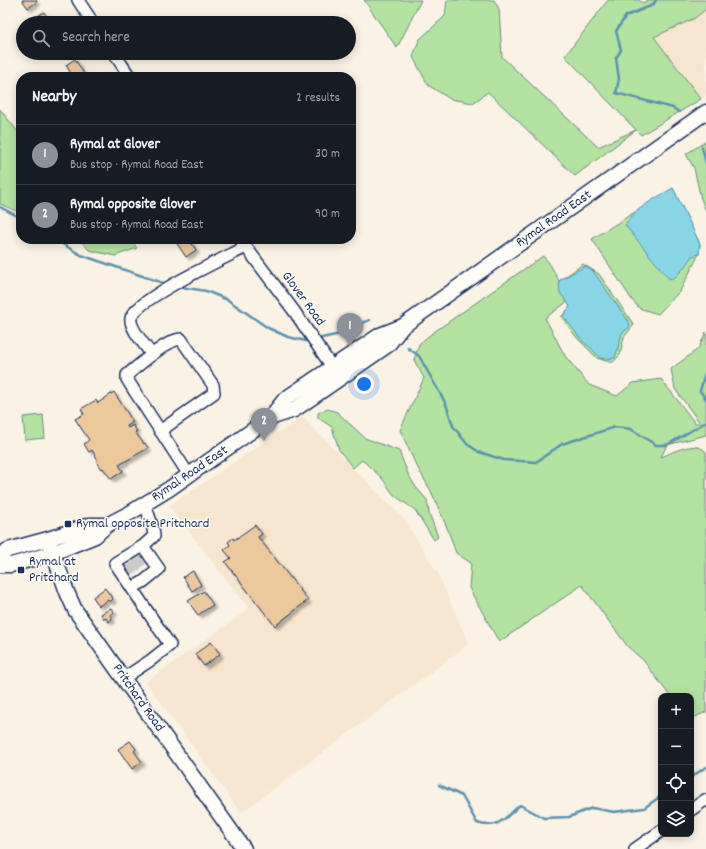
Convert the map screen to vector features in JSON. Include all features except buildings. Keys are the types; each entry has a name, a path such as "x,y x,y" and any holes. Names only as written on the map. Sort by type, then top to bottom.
{"main road":[{"name":"Rymal Road East","path":"0,564 11,565 53,553 95,536 107,525 145,504 270,418 294,410 336,373 388,345 403,326 706,112"},
{"name":"Rymal Road East","path":"0,555 8,550 48,539 89,525 107,525"},
{"name":"Pritchard Road","path":"48,539 75,610 244,849"}],"street":[{"path":"78,0 88,16"},
{"path":"119,60 127,72"},
{"path":"152,355 133,328 131,319 136,309 182,279 241,244"},
{"name":"Glover Road","path":"244,244 294,311 336,373"},
{"path":"160,431 214,394 213,385 181,339 176,339 152,355 127,375 127,380 160,431 189,475"},
{"path":"124,678 170,645 115,563 134,555 154,536 153,528 145,504"},
{"path":"132,588 144,576 159,569 134,555"},
{"path":"694,808 705,800 706,801"},
{"path":"634,849 658,833"}],"shaded area":[{"path":"706,9 706,95 701,99 654,37 695,18"},
{"path":"302,417 405,520 438,574 469,644 241,813 146,682 249,609 169,506"}],"green space":[{"path":"364,0 421,0 397,48"},
{"path":"447,0 494,0 499,9 502,57 598,147 636,130 575,176 488,92 473,103 450,99 428,85 413,57 419,40 445,16"},
{"path":"608,0 639,0 643,3 648,0 706,0 706,9 695,18 654,37 701,99 641,135 565,56"},
{"path":"0,109 16,129 16,211 0,204"},
{"path":"706,141 706,211 701,199 694,168 686,154"},
{"path":"673,188 700,244 699,254 680,291 658,314 639,308 632,300 592,239"},
{"path":"84,244 134,244 137,248 115,256 89,250"},
{"path":"543,256 550,264 559,281 583,264 599,274 634,325 624,337 620,355 612,363 597,358 577,338 561,317 570,307 567,302 545,318 565,356 589,385 617,396 633,383 661,379 695,423 700,423 675,389 671,369 698,349 706,332 706,435 667,445 661,457 677,450 690,447 701,448 706,452 706,712 694,717 694,693 668,693 643,660 628,647 582,585 499,642 469,588 471,563 456,553 431,491 415,463 400,430 424,378 414,360 419,344 431,334"},
{"path":"328,409 337,412 365,438 399,451 408,474 415,486 427,500 429,513 438,537 434,540 415,510 394,495 381,477 362,460 353,468 339,450 332,427 318,418 318,413"},
{"path":"43,415 45,438 25,440 23,417"}],"water":[{"path":"673,188 700,244 699,254 692,256 683,269 673,279 668,278 625,225 640,208"},
{"path":"585,266 593,271 629,322 630,327 622,333 615,358 600,358 583,342 563,316 570,306 560,293 559,281"}],"waterway":[{"path":"656,0 653,5 626,16 616,31 621,50 616,58 619,79 616,93 673,108 679,112"},
{"path":"702,147 706,163"},
{"path":"0,207 16,215"},
{"path":"62,244 81,255 163,283"},
{"path":"181,287 206,291 228,300 268,328 288,337 306,341"},
{"path":"317,339 350,332 359,324 370,320"},
{"path":"408,348 419,356 446,404 453,426 467,444 479,452 504,460 536,462 562,444 615,427 631,429 656,445 667,445 706,422"},
{"path":"706,370 700,391 706,399"},
{"path":"694,775 706,767"},
{"path":"439,785 462,796 477,823 484,825 501,822 520,805 544,818 569,817 592,808 614,812 644,808 658,798"}],"tunnel":[{"path":"137,557 146,570"},
{"path":"130,563 138,575"}],"place":[{"name":"Rymal at Glover","path":"350,346"},
{"name":"Rymal opposite Glover","path":"264,441"},
{"name":"Rymal opposite Pritchard","path":"68,524"},
{"name":"Rymal at Pritchard","path":"21,570"}]}
